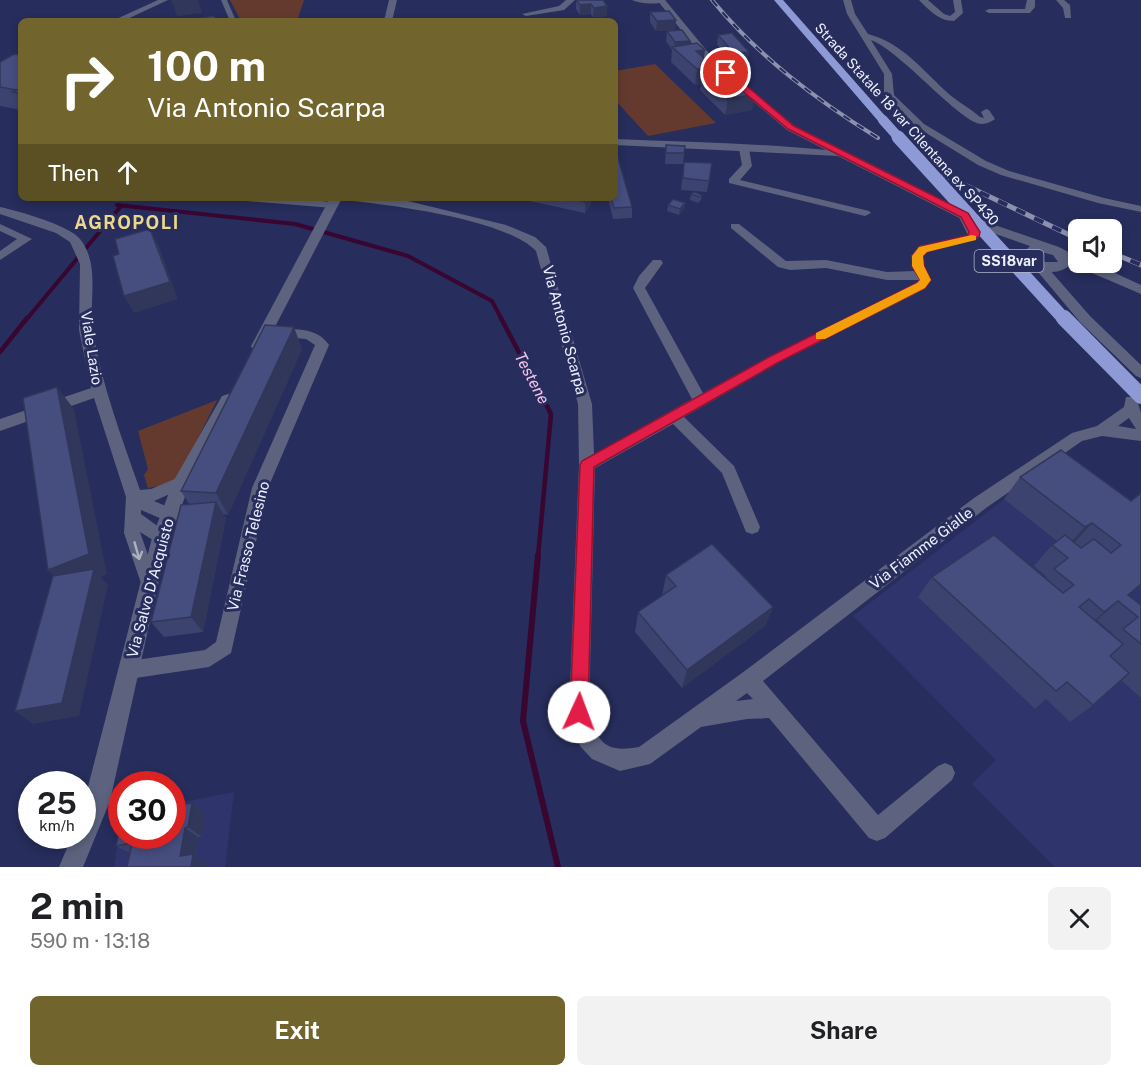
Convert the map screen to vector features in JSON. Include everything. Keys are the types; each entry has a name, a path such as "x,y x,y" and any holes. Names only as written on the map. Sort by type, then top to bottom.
{"highway":[{"name":"Strada Statale 18 var Cilentana ex SP430","path":"778,0 1016,269 1099,356 1140,394"}],"street":[{"path":"123,18 164,0"},
{"path":"224,0 231,18"},
{"path":"388,18 393,0"},
{"path":"526,14 561,8 571,0"},
{"path":"636,0 662,1 709,59 791,128 985,226 1058,259 1098,272 1141,290"},
{"path":"847,0 850,14 888,74 889,95 921,126 982,163 1005,173 1102,201 1141,209"},
{"path":"923,0 941,16 951,19 959,13 957,0"},
{"path":"989,11 1027,11 1031,7 1031,0"},
{"path":"1060,0 1067,7 1068,16"},
{"path":"864,36 879,40 907,58 946,96 977,119 982,121 990,119 986,112"},
{"path":"791,128 793,147"},
{"path":"618,142 744,149 812,148 821,143"},
{"path":"793,147 844,156"},
{"path":"744,149 747,166 733,181 865,213"},
{"path":"249,362 334,203 299,201"},
{"name":"Via Antonio Scarpa","path":"381,201 408,204 502,227 531,239 543,250 585,404 587,465 579,712 587,739 599,752 620,761 644,757 749,680"},
{"name":"Viale Lazio","path":"0,210 60,231 75,240 86,264 86,330 99,391 134,497 132,533 148,584"},
{"path":"587,465 775,359 921,286 925,280 918,266 917,256 923,249 973,237 974,232 964,215"},
{"path":"735,226 782,264 790,266 826,264 887,276 923,275"},
{"path":"985,226 1033,260 1085,319 1141,373"},
{"path":"0,227 26,239 0,256"},
{"path":"1033,260 1029,251 1041,247 1058,259"},
{"path":"1055,284 1058,259"},
{"path":"657,263 643,279 639,288 700,401"},
{"name":"Via Frasso Telesino","path":"129,670 209,658 224,647 260,488 322,345 312,336 265,333"},
{"path":"1128,361 1140,394 1131,403 1131,409 1141,425"},
{"name":"Via Salvo D'Acquisto","path":"71,867 98,801 148,584 161,538 182,482 238,382"},
{"path":"0,425 99,391"},
{"name":"Via Fiamme Gialle","path":"749,680 980,503 1077,437 1102,430 1131,409"},
{"path":"674,416 728,470 752,527"},
{"path":"1102,430 1141,435"},
{"path":"134,497 153,495 182,482"},
{"path":"134,497 169,515"},
{"path":"132,516 161,538"},
{"path":"749,680 877,830 945,773"},
{"path":"696,718 747,709 772,708"}],"shaded area":[{"path":"230,0 304,0 298,18 239,18"},
{"path":"655,64 716,123 648,136 618,103 618,70"},
{"path":"217,400 178,478 165,485 148,488 144,475 148,469 138,431"},
{"path":"1069,455 1141,507 1141,867 1055,867 972,784 996,760 853,616 1004,499"},
{"path":"234,792 225,867 114,867 117,849 186,849 186,801"}],"building":[{"path":"576,0 603,0 607,6 594,8 591,4 580,5"},
{"path":"669,11 676,20 657,21 650,12"},
{"path":"682,30 690,41 675,42 667,31"},
{"path":"732,33 749,52 734,53 718,35"},
{"path":"697,43 705,50 696,51 705,59 714,58 722,65 697,69 672,47"},
{"path":"14,54 18,55 18,93 13,92 17,90 0,87 0,62"},
{"path":"728,70 737,78 727,80 737,88 746,86 755,94 728,99 702,75"},
{"path":"666,145 685,146 684,153 666,153"},
{"path":"618,158 632,207 614,208 612,201 618,201"},
{"path":"684,162 712,163 709,181 683,178"},
{"path":"694,192 702,195 699,197 691,194"},
{"path":"673,199 685,203 680,209 668,205"},
{"path":"150,229 170,282 124,296 113,256 119,254 115,239"},
{"path":"265,325 294,327 216,493 181,491"},
{"path":"57,387 89,554 48,570 23,398"},
{"path":"1061,450 1131,501 1141,493 1141,584 1128,595 1141,605 1141,644 1123,629 1138,617 1118,601 1104,612 1089,599 1079,607 1123,644 1110,656 1129,673 1093,705 1067,682 1056,691 932,577 994,535 1063,593 1074,585 1054,569 1068,558 1052,545 1065,535 1081,548 1094,539 1111,553 1121,545 1092,523 1085,527 1020,477"},
{"path":"216,502 191,617 151,622 181,505"},
{"path":"712,544 773,607 687,670 638,612 676,586 666,575"},
{"path":"94,569 62,703 15,711 53,576"},
{"path":"192,803 186,828 186,804"},
{"path":"131,849 181,849 180,856 193,854 191,867 127,867"}],"waterway":[{"name":"Testene","path":"117,205 295,224 408,256 492,301 502,320"},
{"path":"26,320 121,206"},
{"path":"0,352 27,318"},
{"name":"Testene","path":"501,318 551,414 538,557"},
{"name":"Testene","path":"538,555 523,721 558,867"}],"railway":[{"path":"712,0 749,40 789,76 878,138"},
{"path":"944,175 1068,234"},
{"path":"1122,257 1141,265"}],"slow traffic":[{"path":"821,336 921,286 925,280 918,266 917,256 923,249 972,238"}],"district":[{"name":"AGROPOLI","path":"127,222"}],"route":[{"path":"579,712 587,465 775,359 921,286 925,280 918,266 917,256 923,249 973,237 974,232 964,215 791,128 726,73"}]}
